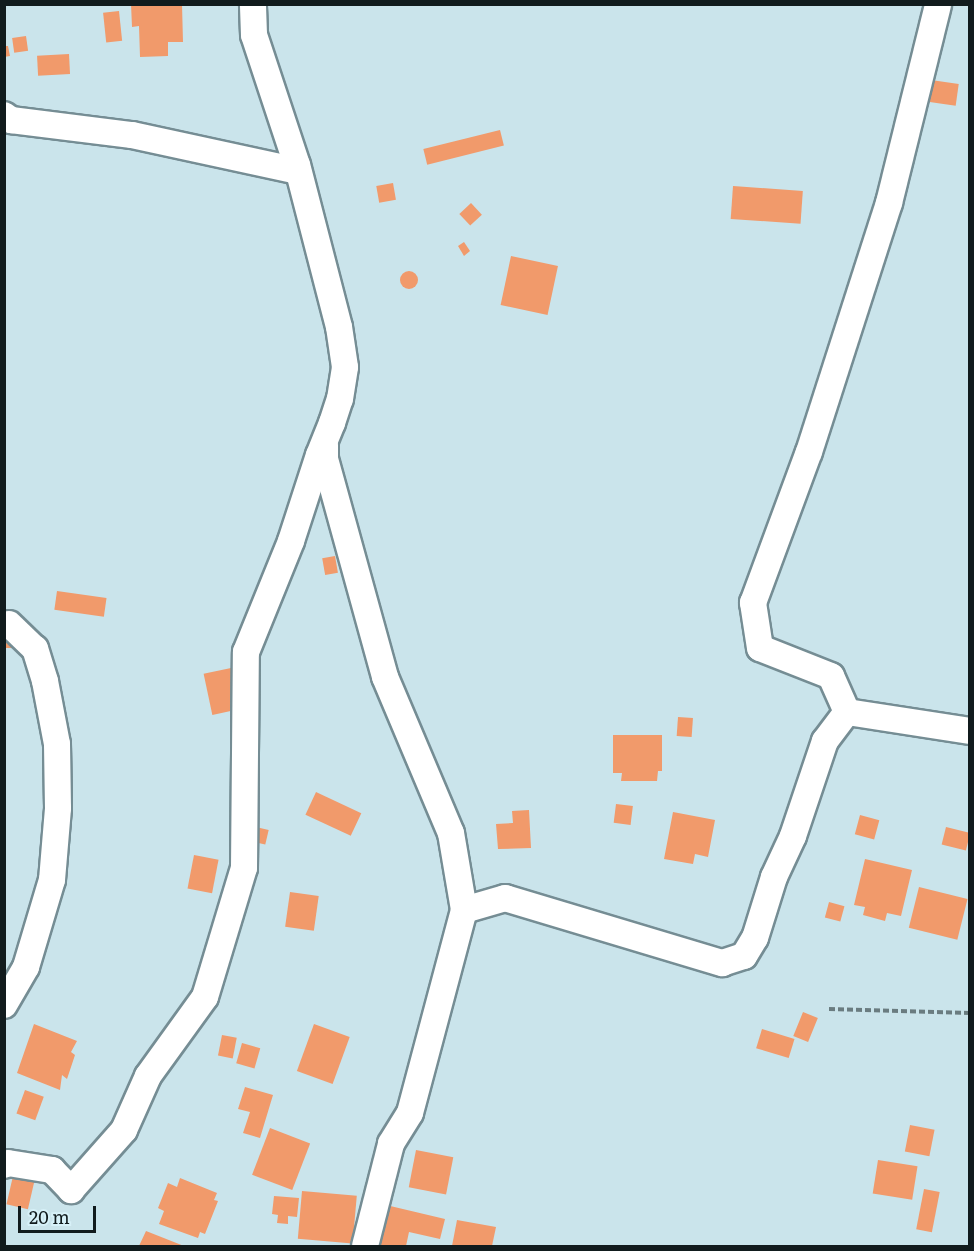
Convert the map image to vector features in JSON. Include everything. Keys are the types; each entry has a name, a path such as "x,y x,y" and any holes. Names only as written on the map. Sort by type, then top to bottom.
{"street":[{"path":"4,1165 8,1162 52,1170 71,1190 124,1130 148,1076 205,997 244,868 246,652 291,541 340,399 344,354 298,171 254,35 253,4"},
{"path":"847,712 831,676 760,648 753,603 808,452 889,202 938,5"},
{"path":"4,115 11,120 132,135 298,171"},
{"path":"325,441 325,459 386,677 451,833 464,910 410,1113 391,1144 365,1246"},
{"path":"4,1005 26,967 52,880 58,808 57,744 45,681 35,650 9,624"},
{"path":"847,712 969,730"},
{"path":"464,910 505,898 722,963 744,956 755,938 774,876 793,836 825,741 847,712"}],"path":[{"path":"829,1009 969,1012"}],"building":[{"path":"131,4 182,4 183,42 168,42 168,56 140,57 139,26 132,27"},
{"path":"119,11 122,41 106,43 103,13"},
{"path":"26,36 28,51 14,53 12,38"},
{"path":"4,46 8,46 10,56 4,57"},
{"path":"69,54 70,74 38,76 37,56"},
{"path":"931,80 959,84 956,106 928,102"},
{"path":"500,130 504,146 427,165 423,149"},
{"path":"393,183 396,200 379,203 376,186"},
{"path":"733,186 803,191 801,224 731,219"},
{"path":"471,203 482,215 470,226 459,214"},
{"path":"464,242 470,251 464,256 458,246"},
{"path":"511,256 558,266 548,315 501,305"},
{"path":"409,271 415,274 418,280 415,286 409,289 403,286 400,280 403,274"},
{"path":"335,556 338,573 325,575 322,558"},
{"path":"57,591 107,598 104,617 54,610"},
{"path":"4,635 15,645 12,648 4,648"},
{"path":"231,668 240,709 212,715 204,674"},
{"path":"678,717 693,718 692,737 677,736"},
{"path":"613,735 662,735 662,771 658,771 657,781 621,781 622,773 613,773"},
{"path":"316,792 361,813 351,836 305,815"},
{"path":"616,804 633,806 631,825 614,823"},
{"path":"529,810 531,848 498,849 496,824 513,823 512,811"},
{"path":"673,812 715,820 708,857 695,854 693,864 664,859"},
{"path":"860,815 879,820 874,839 855,834"},
{"path":"256,827 269,830 265,845 253,842"},
{"path":"946,827 970,833 966,851 942,844"},
{"path":"194,855 219,860 212,893 188,888"},
{"path":"865,859 912,870 901,916 887,913 885,921 863,915 865,907 854,905"},
{"path":"919,887 968,899 957,940 909,928"},
{"path":"290,892 319,896 314,931 285,927"},
{"path":"829,902 844,906 840,922 825,917"},
{"path":"803,1012 818,1018 808,1042 793,1036"},
{"path":"34,1024 77,1041 71,1052 75,1055 67,1079 62,1075 60,1090 17,1073"},
{"path":"314,1024 350,1037 333,1084 297,1071"},
{"path":"762,1029 795,1039 789,1058 756,1048"},
{"path":"222,1035 237,1038 233,1058 218,1056"},
{"path":"242,1043 260,1048 254,1068 236,1063"},
{"path":"245,1087 273,1095 260,1138 243,1133 250,1112 238,1109"},
{"path":"25,1090 44,1097 35,1120 16,1113"},
{"path":"910,1125 935,1130 929,1156 905,1152"},
{"path":"270,1128 310,1143 292,1190 252,1175"},
{"path":"416,1150 453,1157 446,1195 409,1187"},
{"path":"878,1160 918,1166 912,1200 873,1194"},
{"path":"13,1176 34,1181 28,1209 6,1204"},
{"path":"180,1178 217,1193 214,1200 218,1201 205,1234 200,1232 198,1238 159,1224 164,1211 158,1208 168,1183 177,1187"},
{"path":"924,1189 940,1192 932,1232 916,1229"},
{"path":"302,1191 357,1196 353,1244 298,1239"},
{"path":"274,1196 299,1198 297,1217 288,1216 288,1224 277,1223 278,1215 272,1214"},
{"path":"386,1205 445,1219 440,1239 409,1232 406,1246 376,1246"},
{"path":"457,1220 496,1227 492,1246 452,1246"},
{"path":"146,1231 184,1246 139,1246"}]}
